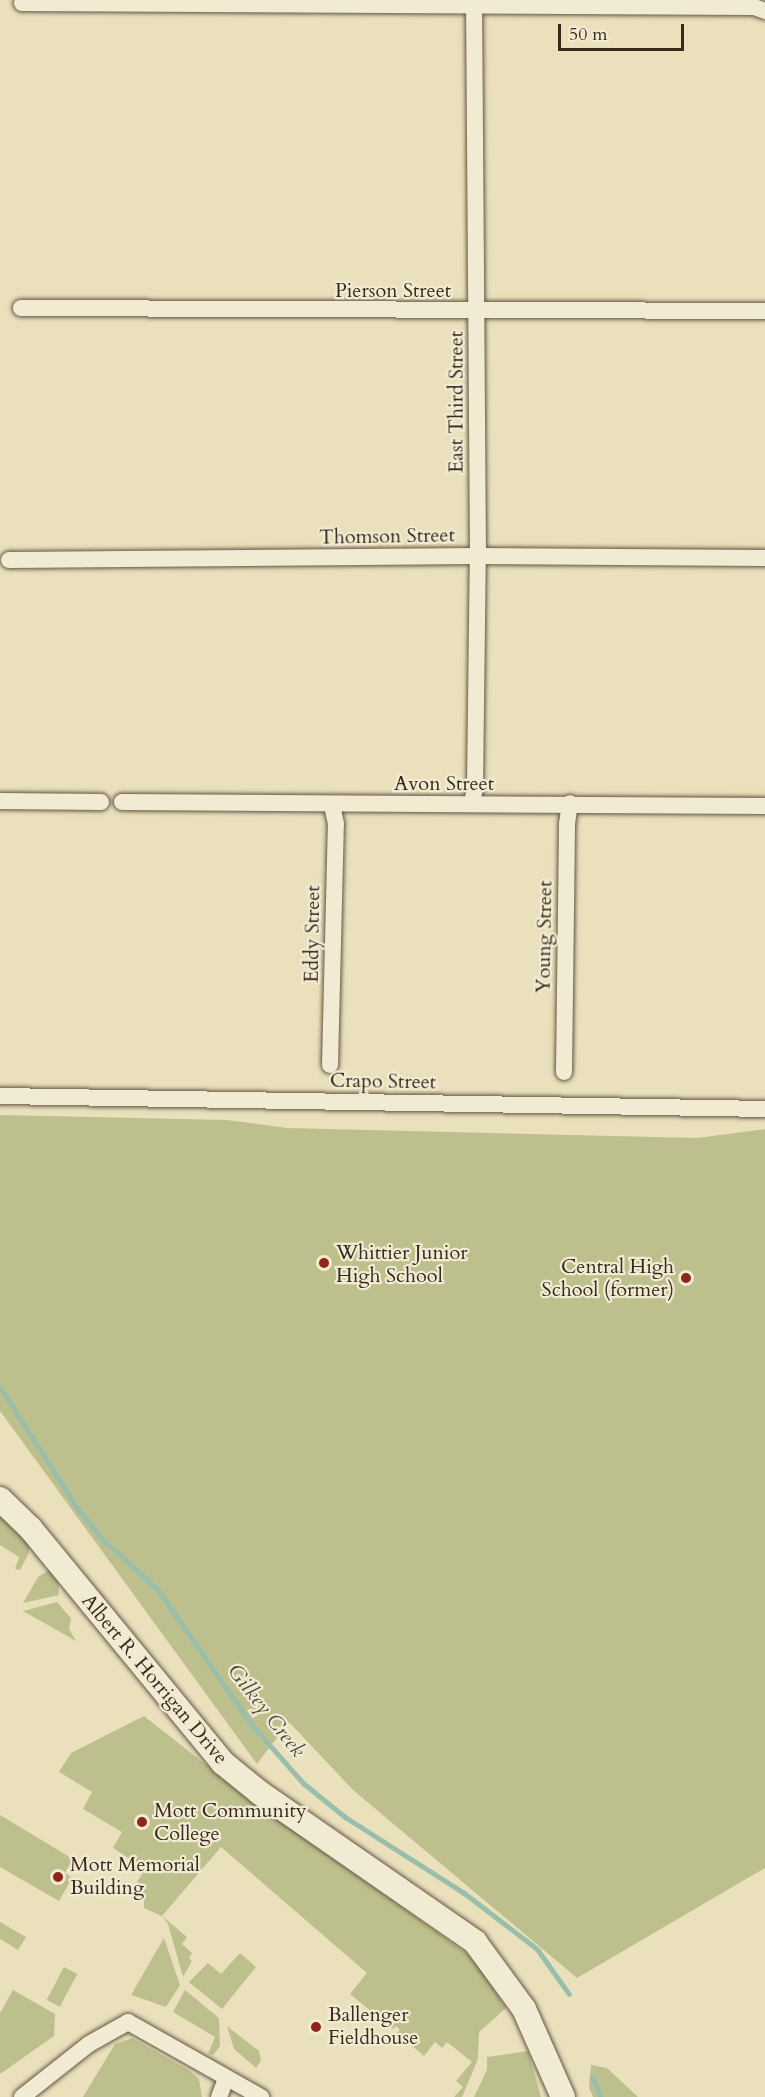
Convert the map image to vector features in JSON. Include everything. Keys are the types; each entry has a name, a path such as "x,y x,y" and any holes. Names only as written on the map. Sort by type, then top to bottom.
{"street":[{"path":"22,3 474,3 754,7 765,11"},
{"name":"East Third Street","path":"472,804 475,787 478,556 474,3"},
{"name":"Pierson Street","path":"21,308 477,312 765,311"},
{"name":"Thomson Street","path":"9,560 478,556 765,558"},
{"path":"0,801 101,802"},
{"name":"Avon Street","path":"122,802 765,806"},
{"name":"Young Street","path":"564,1072 567,824 570,803"},
{"name":"Eddy Street","path":"330,1065 336,824 332,805"},
{"name":"Crapo Street","path":"0,1096 765,1109"},
{"name":"Albert R. Horrigan Drive","path":"0,1499 36,1535 223,1763 260,1793 475,1942 524,2009 563,2097"},
{"path":"22,2097 89,2044 128,2022 261,2097"},
{"path":"219,2097 226,2079"}],"green space":[{"path":"0,1115 227,1120 287,1128 697,1138 765,1129 765,1868 577,1978 353,1790 289,1722 257,1764 0,1411"},
{"path":"0,1514 29,1542 29,1553 20,1570 15,1569 19,1557 0,1545"},
{"path":"49,1570 58,1577 59,1595 23,1603 38,1577"},
{"path":"57,1602 71,1618 69,1629 76,1641 23,1611"},
{"path":"144,1716 233,1786 473,1958 506,2008 479,2032 478,2059 462,2097 454,2097 463,2087 456,2081 472,2062 447,2042 442,2048 435,2042 424,2056 397,2033 400,2030 396,2026 393,2029 350,1994 367,1973 221,1847 162,1916 144,1908 144,1899 131,1892 145,1869 113,1848 122,1832 83,1809 92,1792 59,1772 71,1753"},
{"path":"0,1815 73,1859 65,1873 72,1878 59,1901 0,1867"},
{"path":"162,1916 187,1937 182,1944 192,1953 189,1958 192,1961 183,1977 168,1924"},
{"path":"0,1922 26,1937 18,1950 0,1939"},
{"path":"164,1938 180,1985 166,2007 131,1995"},
{"path":"240,1953 256,1967 222,2009 189,1982 208,1963 221,1974"},
{"path":"64,1967 77,1974 60,2007 47,2000"},
{"path":"13,1990 55,2014 54,2036 0,2074 0,2013"},
{"path":"185,1990 219,2018 220,2046 213,2055 208,2054 215,2037 173,2012"},
{"path":"227,2026 259,2051 261,2061 256,2068 234,2049"},
{"path":"132,2038 190,2071 199,2079 202,2097 83,2097 115,2044"},
{"path":"528,2051 541,2097 474,2097 487,2070 487,2057"},
{"path":"591,2065 607,2068 638,2097 593,2097 589,2088"}],"waterway":[{"name":"Gilkey Creek","path":"0,1387 77,1508 101,1538 158,1590 251,1724 303,1783 345,1817 464,1893 537,1949 569,1994"},
{"name":"Gilkey Creek","path":"592,2077 601,2097"}],"place":[{"name":"Whittier Junior High School","path":"324,1263"},
{"name":"Central High School (former)","path":"686,1278"},
{"name":"Mott Community College","path":"142,1822"},
{"name":"Mott Memorial Building","path":"58,1877"},
{"name":"Ballenger Fieldhouse","path":"316,2027"}]}
